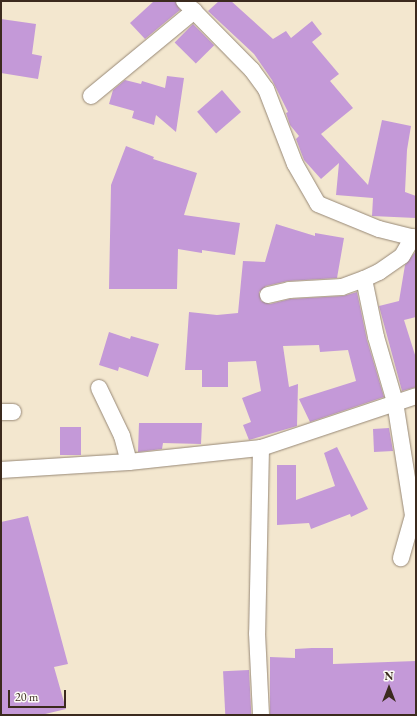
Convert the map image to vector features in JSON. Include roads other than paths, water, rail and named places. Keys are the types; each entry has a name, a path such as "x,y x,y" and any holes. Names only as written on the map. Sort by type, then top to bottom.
{"street":[{"path":"91,96 189,6 252,70 266,90 295,164 318,204 379,229 415,238 402,256 380,272 364,279 342,287 289,290 268,295"},
{"path":"364,279 376,337 395,402 413,518 401,558"},
{"path":"99,388 122,436 129,462"},
{"path":"1,470 129,462 261,448 416,396"},
{"path":"261,448 257,633 261,715"}]}
